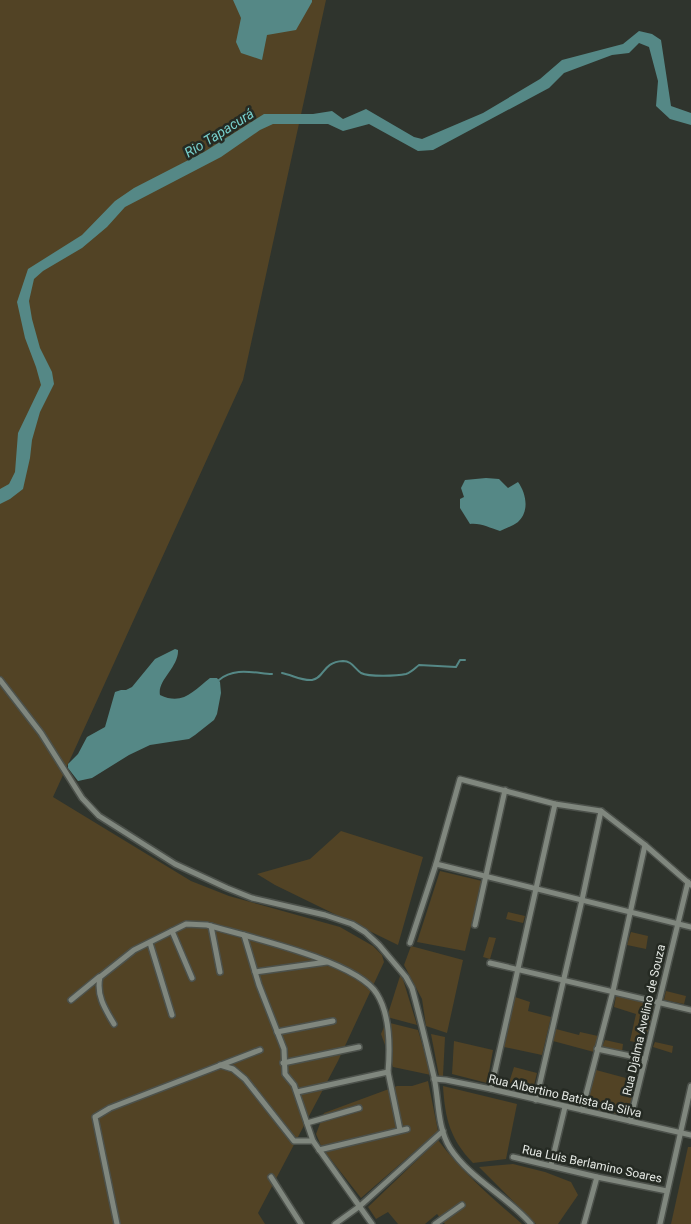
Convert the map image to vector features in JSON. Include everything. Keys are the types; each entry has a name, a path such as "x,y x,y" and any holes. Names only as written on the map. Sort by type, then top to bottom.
{"street":[{"path":"0,680 41,733 82,798 99,816 175,864 196,875 252,898 342,920 365,932 379,944 406,977 412,988 434,1079 442,1131 451,1149 531,1224"},
{"path":"410,943 436,864 460,778 555,804 601,811 645,845 689,884"},
{"path":"475,926 505,790"},
{"path":"491,1089 555,804"},
{"path":"536,1100 601,811"},
{"path":"582,1110 613,991 645,845"},
{"path":"436,864 691,927"},
{"name":"Rua Djalma Avelino de Souza","path":"630,1121 677,924 689,884"},
{"path":"71,1000 134,950 186,924 211,926 330,962 363,980 377,993 383,1007 390,1050 388,1072 400,1130"},
{"path":"211,926 220,972"},
{"path":"172,931 192,978"},
{"path":"244,935 255,972 284,1050 283,1063 285,1074 297,1092 313,1141 372,1224"},
{"path":"150,943 172,1015"},
{"path":"255,972 330,962"},
{"path":"490,963 691,1010"},
{"path":"100,977 98,985 100,996 114,1024"},
{"path":"277,1032 333,1021"},
{"path":"283,1063 359,1047"},
{"path":"597,1049 645,1059"},
{"path":"117,1224 95,1118 110,1108 260,1050"},
{"path":"220,1065 233,1069 245,1079 294,1141 313,1141"},
{"path":"297,1092 388,1072"},
{"name":"Rua Albertino Batista da Silva","path":"434,1079 491,1089 691,1135"},
{"path":"660,1224 691,1086"},
{"path":"551,1165 565,1106"},
{"path":"307,1123 359,1108"},
{"path":"319,1150 407,1129"},
{"path":"335,1224 360,1206 442,1131"},
{"name":"Rua Luis Berlamino Soares","path":"513,1157 551,1165 567,1171 667,1191"},
{"path":"270,1177 301,1224"},
{"path":"584,1224 597,1177"},
{"path":"435,1224 462,1205"}],"shaded area":[{"path":"0,0 326,0 243,380 53,797 191,881 229,896 340,927 373,946 382,955 384,962 338,1061 258,1213 265,1224 0,1224"},
{"path":"341,831 423,857 398,945 275,885 257,874 310,859"},
{"path":"440,871 482,881 465,951 417,942"},
{"path":"508,912 525,916 523,923 506,919"},
{"path":"631,932 648,936 646,949 627,945"},
{"path":"489,937 496,938 490,959 483,957"},
{"path":"411,946 463,960 447,1033 426,1026 422,999 404,965"},
{"path":"401,973 417,1025 387,1017"},
{"path":"666,991 686,996 684,1004 664,1000"},
{"path":"616,996 655,1005 645,1044 630,1041 636,1014 614,1007"},
{"path":"515,997 530,1002 528,1011 551,1017 542,1055 504,1047"},
{"path":"386,1022 418,1030 431,1075 393,1067 381,1034"},
{"path":"556,1029 579,1035 580,1032 598,1036 594,1052 553,1041"},
{"path":"431,1034 445,1037 443,1076 439,1076"},
{"path":"605,1040 623,1044 622,1052 602,1047"},
{"path":"454,1041 493,1050 487,1083 452,1074"},
{"path":"655,1042 673,1046 672,1053 653,1047"},
{"path":"514,1067 537,1073 533,1089 509,1083"},
{"path":"596,1070 637,1081 628,1118 585,1108"},
{"path":"428,1081 438,1131 361,1198 322,1148 316,1134 324,1113 397,1086 412,1086"},
{"path":"443,1086 517,1104 506,1159 473,1163 465,1154 454,1137 447,1119"},
{"path":"438,1140 467,1174 522,1224 445,1224 437,1214 425,1224 398,1224 388,1212 376,1219 368,1207"},
{"path":"688,1147 691,1147 691,1224 671,1224"},
{"path":"513,1164 545,1172 571,1182 578,1195 558,1224 536,1224 479,1167"}],"water":[{"path":"233,0 312,0 312,2 296,30 267,35 262,60 241,53 236,42 241,18"},
{"path":"639,31 652,34 661,40 671,106 691,113 691,125 670,119 656,106 658,81 649,47 639,43 629,53 612,55 564,73 549,88 433,150 418,151 369,124 343,131 328,124 273,124 260,130 221,157 125,207 107,227 82,248 43,271 34,279 29,301 32,319 40,348 52,372 54,384 40,412 32,440 23,489 0,504 0,489 9,484 15,472 18,433 41,385 25,338 17,302 28,269 82,235 115,201 134,188 204,152 264,114 313,114 332,111 343,119 366,109 414,137 422,139 483,113 540,79 562,60 623,44"},
{"path":"499,479 508,488 518,482 525,497 526,502 522,518 500,531 482,525 470,524 460,508 460,499 464,497 461,488 465,480"},
{"path":"175,649 178,650 177,656 162,684 160,695 175,699 181,698 193,692 210,678 217,678 220,682 221,693 214,720 189,739 150,745 129,755 92,778 78,781 68,768 68,764 78,754 87,737 105,727 115,692 132,687 155,659"}],"waterway":[{"path":"282,673 301,679 312,680 316,679 331,664 346,661 351,663 361,673 376,676 396,675 406,674 419,665 456,667 460,660 465,660"},
{"path":"219,680 231,673 238,672 272,674"}],"water label":[{"name":"Rio Tapacurá","path":"219,133"}]}
